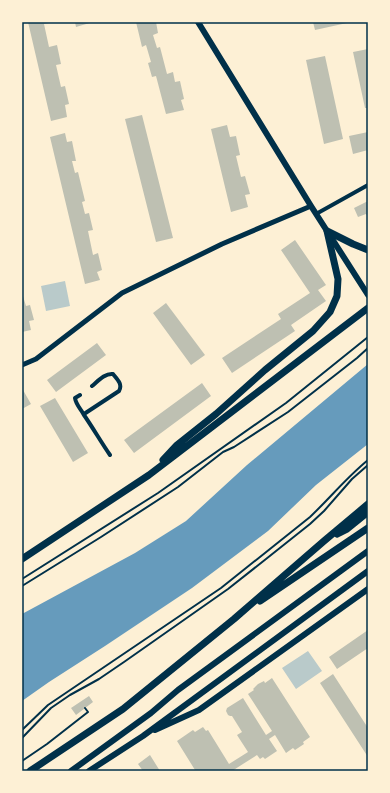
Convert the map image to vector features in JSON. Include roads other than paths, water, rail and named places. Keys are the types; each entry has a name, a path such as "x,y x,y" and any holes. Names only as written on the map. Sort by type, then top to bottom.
{"highway":[{"path":"327,231 368,250"},
{"path":"149,475 177,446 216,414 265,370 313,331 330,312 337,296 338,279 327,231"},
{"path":"22,559 149,475 368,308"},
{"path":"30,771 123,709 234,620 368,504"},
{"path":"324,541 347,529 368,512"},
{"path":"234,620 368,528"}],"main road":[{"path":"198,22 311,206 368,295"},
{"path":"71,771 151,713 178,690 368,551"},
{"path":"90,771 142,736 368,571"},
{"path":"142,736 199,710 368,589"}],"street":[{"path":"316,214 368,185"},
{"path":"22,365 36,359 122,293 222,244 311,206"},
{"path":"84,414 119,391 121,388 113,374 107,374 92,386"},
{"path":"80,395 75,398 75,400 110,455"}],"water":[{"path":"368,364 368,444 316,485 268,531 192,588 22,701 22,614 135,553 186,521 247,465"}]}
